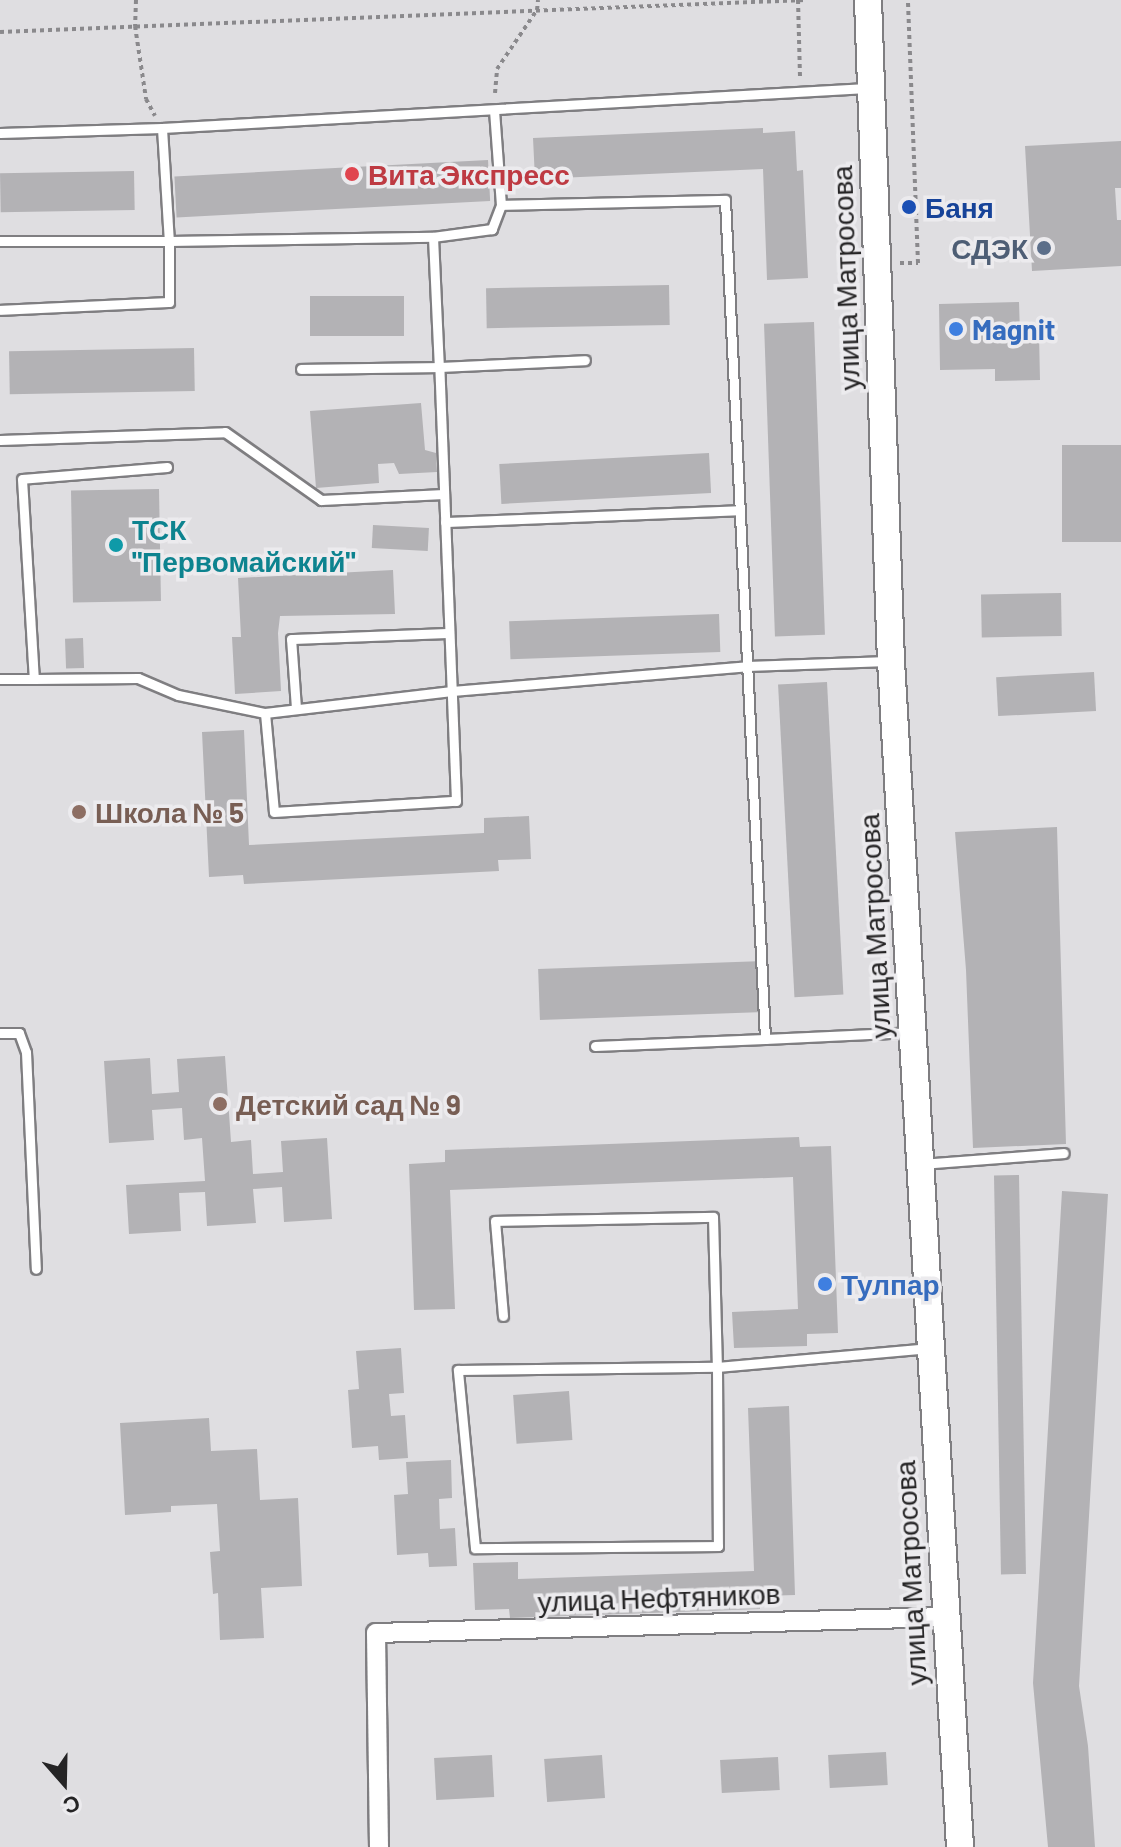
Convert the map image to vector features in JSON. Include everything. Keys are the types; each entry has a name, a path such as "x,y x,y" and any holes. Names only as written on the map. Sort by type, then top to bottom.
{"street":[{"name":"улица Матросова","path":"868,0 891,661 944,1617 960,1847"},
{"name":"улица Нефтяников","path":"379,1847 376,1633 944,1617"}],"lane":[{"path":"0,133 162,128 871,88"},
{"path":"0,241 433,237 492,229 501,205 494,110"},
{"path":"0,310 169,302 169,241 162,128"},
{"path":"501,205 725,200 765,1039"},
{"path":"265,713 274,812 456,801 433,237"},
{"path":"301,369 585,360"},
{"path":"0,440 225,432 321,500 444,494"},
{"path":"34,679 22,479 167,467"},
{"path":"445,522 740,510"},
{"path":"296,708 291,639 449,633"},
{"path":"0,679 138,678 178,695 265,713 452,691 747,666 891,661"},
{"path":"595,1046 911,1032"},
{"path":"0,1033 19,1033 26,1052 36,1269"},
{"path":"919,1164 1064,1153"},
{"path":"503,1316 495,1221 713,1217 717,1367 718,1546 475,1548 458,1370 717,1367 930,1348"}],"path":[{"path":"136,0 135,26 146,99 162,128"},
{"path":"494,110 497,69 537,10 538,0"},
{"path":"798,0 800,92"},
{"path":"0,32 805,0"},
{"path":"877,264 918,263 908,0"}],"building":[{"path":"763,128 763,133 795,131 797,171 803,170 808,278 767,280 763,169 535,179 533,138"},
{"path":"1121,141 1121,188 1115,188 1117,220 1121,220 1121,266 1032,271 1025,146"},
{"path":"488,160 490,201 177,217 174,176"},
{"path":"134,171 135,210 1,212 0,173"},
{"path":"669,285 670,325 487,328 486,288"},
{"path":"310,296 404,296 404,336 310,336"},
{"path":"1019,302 1020,334 1039,334 1040,380 995,381 995,369 940,370 939,304"},
{"path":"814,322 825,635 775,637 764,324"},
{"path":"194,348 195,391 10,394 9,351"},
{"path":"421,403 425,450 436,453 437,472 399,474 394,463 378,464 379,483 316,488 310,411"},
{"path":"1062,445 1121,445 1121,542 1062,542"},
{"path":"709,453 711,493 501,504 499,464"},
{"name":"ТСК \"Первомайский\"","path":"159,489 161,601 73,603 71,491"},
{"path":"373,525 429,528 428,551 372,548"},
{"path":"393,570 395,614 280,616 281,691 235,694 232,637 241,637 238,578"},
{"path":"1061,593 1062,636 982,637 981,594"},
{"path":"719,614 720,652 510,659 509,621"},
{"path":"83,638 84,668 66,669 65,639"},
{"path":"1094,672 1096,711 998,716 996,677"},
{"path":"827,682 843,995 794,997 778,685"},
{"path":"244,730 249,845 484,833 484,818 529,816 531,859 498,860 499,871 244,884 243,875 209,877 202,732"},
{"path":"1057,827 1066,1144 973,1148 966,970 955,832"},
{"path":"766,961 768,1012 540,1020 538,969"},
{"path":"225,1056 231,1142 251,1140 253,1174 283,1172 281,1141 327,1138 332,1219 284,1222 282,1187 253,1189 256,1223 207,1226 205,1192 179,1193 181,1231 129,1234 126,1185 205,1181 202,1138 184,1140 182,1108 152,1110 154,1140 109,1143 104,1061 150,1058 152,1094 179,1092 177,1059"},
{"path":"799,1137 800,1147 831,1146 838,1333 807,1334 807,1346 734,1348 732,1312 798,1309 793,1177 450,1190 455,1309 414,1310 409,1164 445,1162 445,1150"},
{"path":"994,1175 1019,1175 1026,1574 1001,1574"},
{"path":"1062,1191 1108,1194 1079,1686 1088,1746 1095,1847 1048,1847 1033,1683"},
{"path":"401,1348 404,1393 389,1394 391,1416 405,1415 408,1458 379,1460 378,1446 352,1448 348,1390 359,1389 356,1351"},
{"path":"569,1391 572,1440 517,1444 513,1395"},
{"path":"789,1406 795,1595 760,1596 760,1609 510,1618 509,1609 475,1610 473,1563 518,1562 518,1579 754,1571 748,1408"},
{"path":"209,1418 211,1451 257,1449 260,1500 298,1498 302,1586 261,1588 264,1638 220,1640 218,1593 213,1594 210,1552 220,1551 217,1504 171,1506 171,1512 125,1515 120,1423"},
{"path":"451,1460 452,1498 439,1499 440,1529 455,1528 457,1566 429,1567 428,1553 397,1555 394,1495 408,1494 406,1462"},
{"path":"886,1752 888,1785 830,1788 828,1755"},
{"path":"492,1755 494,1797 436,1800 434,1758"},
{"path":"602,1755 605,1798 547,1802 544,1759"},
{"path":"778,1757 780,1790 722,1793 720,1760"}],"place":[{"name":"Вита Экспресс","path":"352,174"},
{"name":"Баня","path":"909,207"},
{"name":"СДЭК","path":"1044,248"},
{"name":"Magnit","path":"956,329"},
{"name":"ТСК \"Первомайский\"","path":"116,545"},
{"name":"Школа № 5","path":"79,812"},
{"name":"Детский сад № 9","path":"220,1104"},
{"name":"Тулпар","path":"825,1284"}]}
